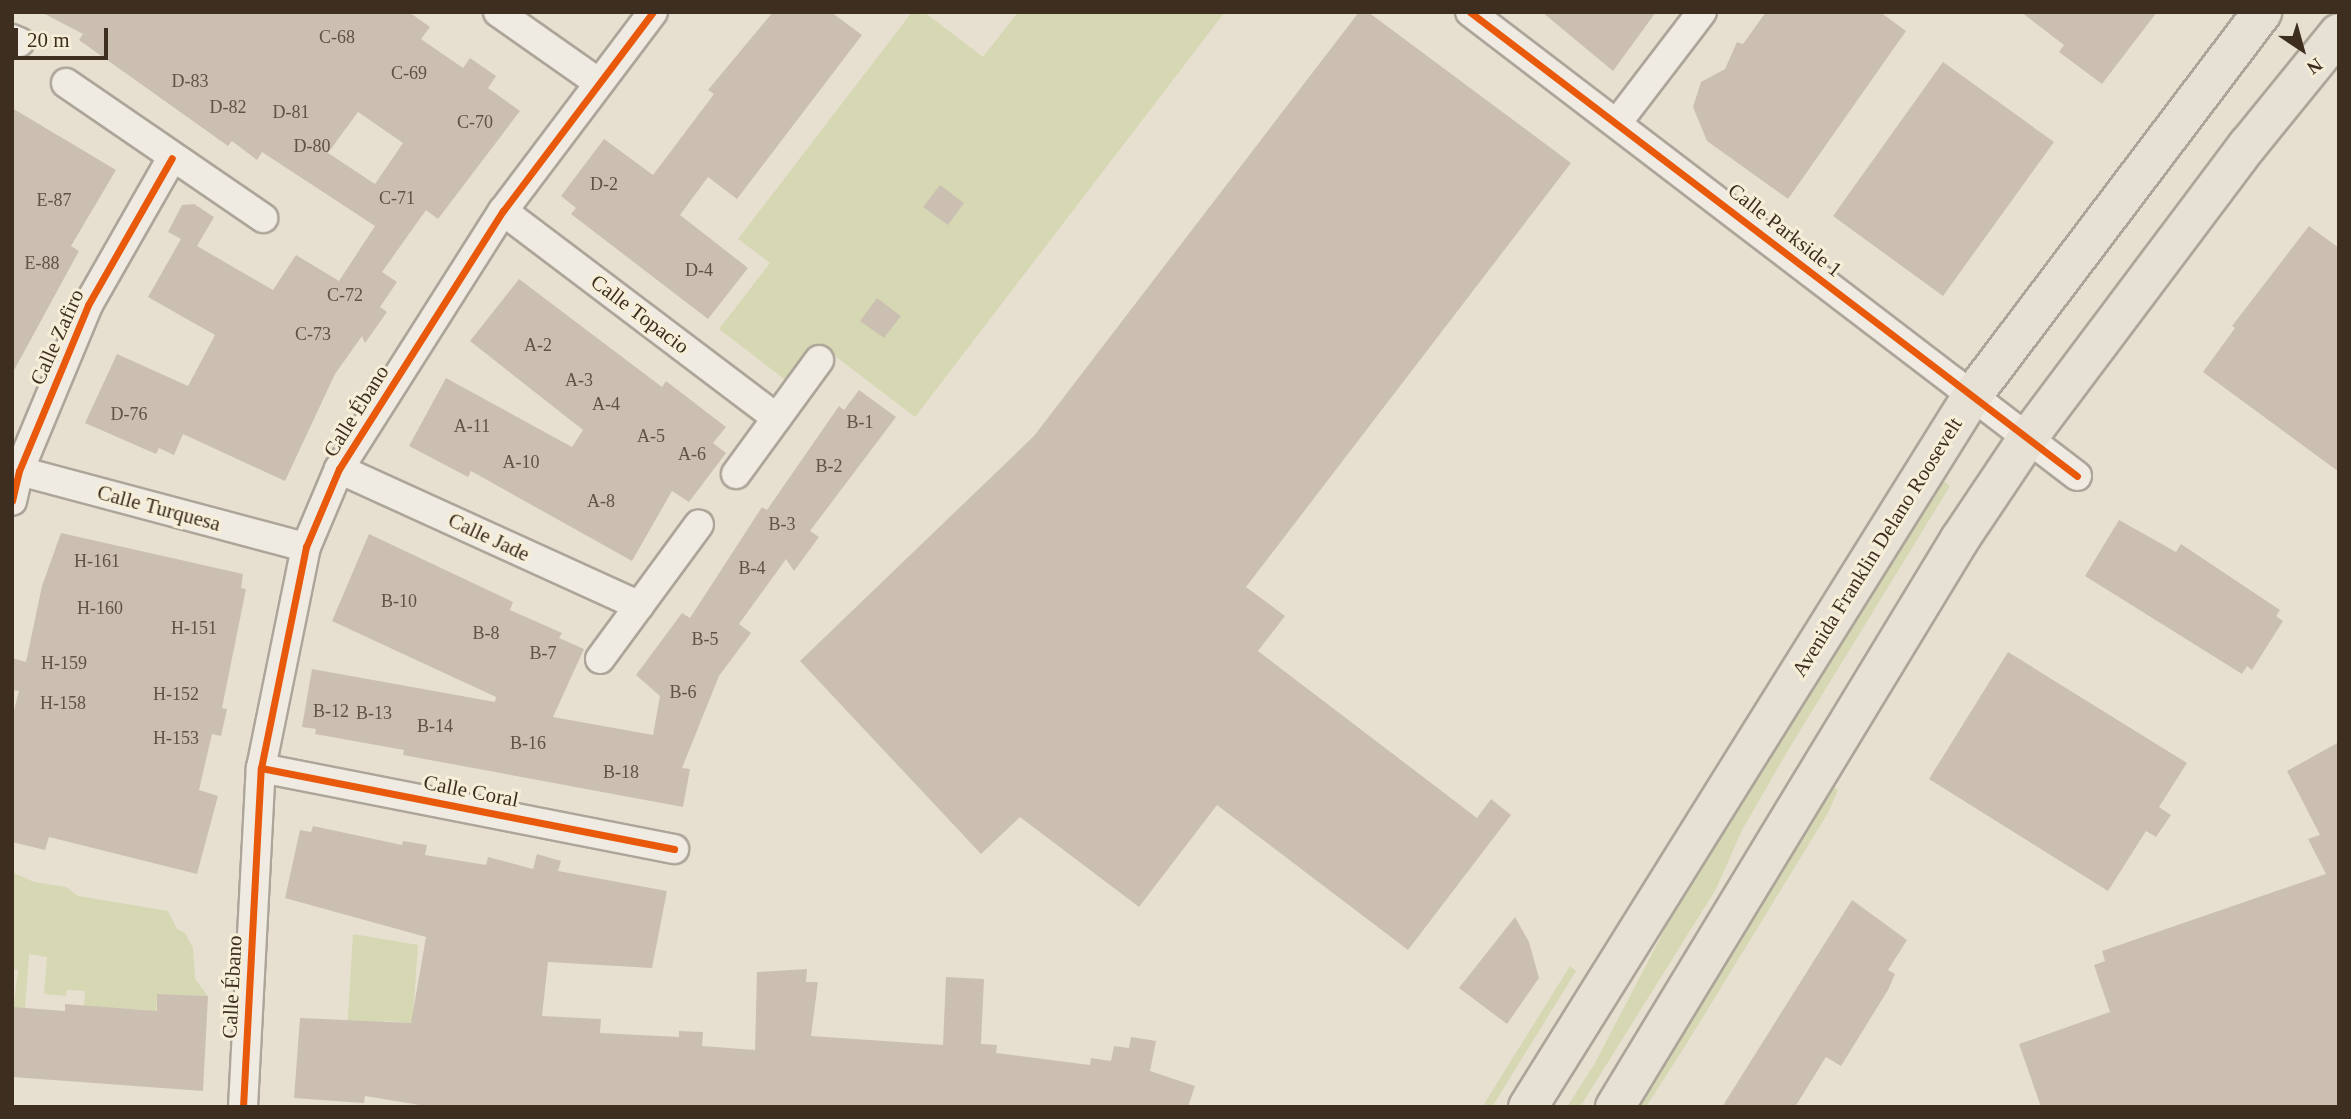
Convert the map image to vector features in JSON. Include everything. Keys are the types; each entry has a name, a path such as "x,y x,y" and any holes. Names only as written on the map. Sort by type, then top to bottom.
{"main road":[{"name":"Avenida Franklin Delano Roosevelt","path":"1528,1107 1972,396 2262,12"},
{"path":"1615,1107 1953,551 2027,439 2248,145 2339,33"}],"street":[{"path":"498,12 599,83"},
{"name":"Calle Ébano","path":"243,1107 261,768 306,547 340,469 503,211 653,12"},
{"name":"Calle Parkside 1","path":"1470,12 2077,476"},
{"path":"1617,123 1702,12"},
{"path":"66,83 263,218"},
{"name":"Calle Zafiro","path":"12,501 16,470 88,305 172,158"},
{"name":"Calle Topacio","path":"503,211 776,418"},
{"path":"736,474 819,360"},
{"name":"Calle Jade","path":"340,469 639,606"},
{"name":"Calle Turquesa","path":"16,470 306,547"},
{"path":"600,659 699,524"},
{"name":"Calle Coral","path":"261,768 674,849"}],"green space":[{"path":"912,12 924,12 983,57 1018,12 1225,12 915,417 818,343 788,382 719,329 770,263 738,239"},
{"path":"1941,479 1950,486 1787,752 1742,830 1716,889 1580,1107 1567,1107 1595,1063 1689,883"},
{"path":"1834,787 1838,790 1828,813 1687,1043 1646,1107 1634,1107"},
{"path":"12,872 34,882 66,887 78,896 168,911 177,929 185,933 193,948 195,979 208,996 157,994 154,1078 143,1076 148,1010 112,1008 83,1018 85,991 67,990 66,996 44,994 47,957 29,954 24,1023 12,1020 18,970 12,969"},
{"path":"353,934 418,945 407,1100 396,1101 401,1022 385,1021 343,1096"},
{"path":"1570,966 1576,971 1492,1107 1484,1104"}],"building":[{"path":"41,12 409,12 430,27 421,39 463,68 470,58 496,76 488,88 520,111 438,219 426,210 382,272 397,282 380,307 387,312 365,343 362,336 335,374 285,481 183,434 174,455 159,448 156,454 85,423 117,354 188,386 215,335 148,297 181,239 168,232 182,205 194,204 214,217 197,246 273,290 296,255 339,281 375,226 262,152 257,160 232,141 228,146 79,40 83,34","holes":["358,112 403,143 375,184 328,153"]},
{"path":"773,12 831,12 862,35 737,199 708,177 680,215 748,268 708,319 571,214 576,208 561,196 604,139 653,175 714,94 708,90"},
{"path":"1359,12 1368,12 1571,163 1246,587 1285,616 1258,651 1477,818 1491,799 1511,815 1408,950 1217,805 1139,907 1020,817 981,854 800,661 1034,436"},
{"path":"1542,12 1656,12 1613,71"},
{"path":"1766,12 1880,12 1906,31 1788,199 1707,141 1693,107 1701,82 1725,69 1737,42 1743,44"},
{"path":"2021,12 2157,12 2102,84 2059,52 2064,45"},
{"path":"1943,62 2054,142 1943,296 1833,216"},
{"path":"12,108 116,170 71,246 79,251 12,374"},
{"path":"940,185 964,203 948,225 923,207"},
{"path":"2309,226 2339,248 2339,472 2203,372 2235,328 2232,326"},
{"path":"519,279 662,387 666,381 726,427 713,443 726,453 689,502 672,491 632,561 471,471 468,477 409,446 446,378 572,447 583,430 470,341"},
{"path":"877,298 901,316 884,338 860,321"},
{"path":"859,390 896,417 810,531 819,537 794,571 786,559 739,624 751,633 719,676 682,768 690,769 683,807 403,755 404,750 315,734 316,729 302,727 312,669 495,702 496,697 332,621 369,534 513,602 510,610 562,633 559,638 584,649 553,717 653,735 660,696 636,675 682,613 690,618 762,507 767,510 839,406 844,410"},
{"path":"2119,520 2176,552 2181,544 2280,610 2276,616 2283,621 2252,670 2247,666 2242,674 2085,576"},
{"path":"61,533 243,574 241,588 246,589 222,708 227,709 221,736 212,734 199,790 218,796 197,874 49,837 45,850 12,842 12,718 19,691 12,690 12,658 26,662 42,586"},
{"path":"2008,652 2187,763 2159,807 2171,815 2156,837 2146,831 2108,891 1929,779"},
{"path":"2339,742 2339,1107 2041,1107 2019,1044 2110,1012 2094,965 2105,961 2102,951 2326,874 2308,839 2320,835 2287,771"},
{"path":"313,826 402,845 403,841 427,845 425,855 486,865 488,857 533,869 537,854 561,861 558,871 667,891 652,968 548,962 542,1016 601,1019 600,1033 679,1037 679,1031 703,1032 702,1046 755,1050 757,972 807,969 806,982 818,982 811,1036 943,1045 946,977 984,979 981,1044 997,1045 996,1053 1090,1065 1091,1058 1111,1061 1114,1046 1129,1048 1131,1037 1156,1041 1150,1071 1195,1086 1188,1107 432,1107 365,1096 364,1103 294,1098 300,1018 411,1023 426,937 285,898 300,830 311,832"},
{"path":"1852,900 1907,940 1888,970 1895,974 1888,990 1841,1066 1826,1057 1795,1107 1722,1107"},
{"path":"1515,917 1529,942 1539,978 1507,1024 1459,988"},
{"path":"157,994 208,996 203,1091 12,1077 12,1007 65,1011 65,1004 157,1011"}],"cycle path":[{"path":"243,1107 261,768 306,547 339,469 503,211 653,12"},
{"path":"1470,12 2077,476"},
{"path":"12,501 19,471 88,305 172,158"},
{"path":"261,768 674,849"}]}
